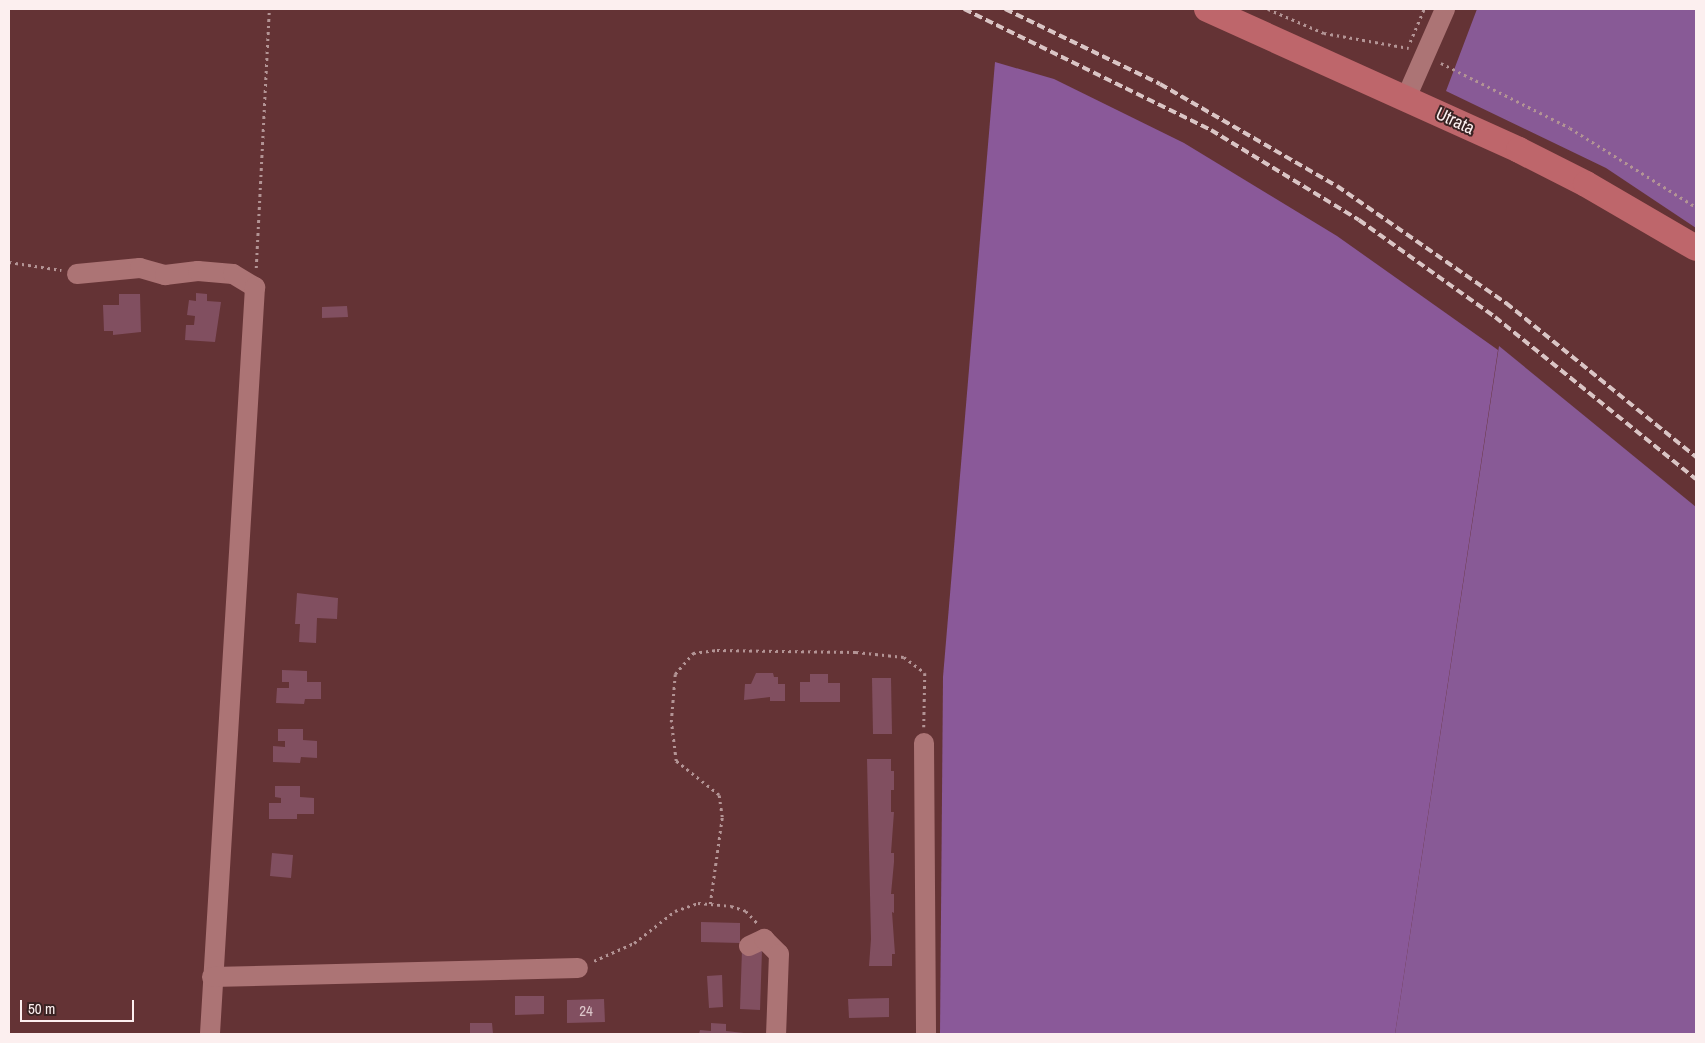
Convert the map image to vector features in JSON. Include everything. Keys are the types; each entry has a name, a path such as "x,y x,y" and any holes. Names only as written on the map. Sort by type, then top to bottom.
{"main road":[{"name":"Utrata","path":"1207,9 1406,98 1570,176 1696,248"}],"street":[{"path":"1406,98 1416,51 1445,9"},
{"path":"77,274 140,268 165,275 198,271 233,274 255,287 210,1034"},
{"path":"924,743 926,1034"},
{"path":"749,946 764,939 770,942 779,954 776,1034"},
{"path":"212,977 578,968"}],"path":[{"path":"255,287 269,9"},
{"path":"1268,9 1324,33 1416,51 1570,128 1696,207"},
{"path":"1416,51 1424,9"},
{"path":"9,262 77,274"},
{"path":"710,904 722,816 718,795 676,761 671,722 675,674 693,653 717,650 856,652 904,657 925,673 924,743"},
{"path":"578,968 634,943 675,911 698,903 746,911 757,922 770,942"}],"shaded area":[{"path":"1477,9 1696,9 1696,228 1606,168 1446,91"},
{"path":"995,62 1054,79 1184,143 1337,236 1498,350 1395,1034 940,1034 943,677"},
{"path":"1499,346 1696,507 1696,1034 1395,1034"}],"building":[{"path":"196,293 207,294 207,301 221,302 215,342 185,340 186,325 194,325 195,316 187,315 189,300 196,301"},
{"path":"119,294 140,294 141,332 113,335 113,331 104,331 103,305 119,305"},
{"path":"347,306 348,317 322,318 322,307"},
{"path":"297,593 338,598 337,619 317,618 316,643 299,642 300,624 295,624"},
{"path":"282,670 307,671 307,682 321,682 321,699 305,699 304,704 276,703 277,688 289,688 289,682 282,682"},
{"path":"756,673 773,673 774,677 778,677 778,684 785,684 785,701 770,701 770,697 744,700 745,684 751,684"},
{"path":"810,674 828,674 828,683 840,683 840,702 800,702 800,682 810,682"},
{"path":"872,678 891,678 892,734 873,734"},
{"path":"278,729 303,729 303,740 317,741 317,758 301,757 300,763 273,762 273,746 285,747 285,741 278,741"},
{"path":"867,759 891,759 891,771 894,771 894,790 891,790 891,812 894,812 891,853 894,853 894,862 891,894 894,894 894,913 892,912 895,954 892,954 892,966 869,966 871,939"},
{"path":"275,786 300,786 300,797 314,798 314,814 297,814 297,819 269,819 269,803 281,803 281,798 275,797"},
{"path":"272,853 293,855 291,878 270,876"},
{"path":"701,922 740,923 740,943 701,942"},
{"path":"742,950 762,950 760,1010 740,1009"},
{"path":"722,975 723,1007 709,1008 707,976"},
{"path":"515,996 544,996 544,1014 515,1015"},
{"path":"889,998 889,1017 849,1018 848,999"},
{"path":"604,999 605,1022 567,1023 567,1000"},
{"path":"470,1023 492,1023 493,1034 470,1034"},
{"path":"711,1023 726,1024 726,1031 753,1034 699,1034 700,1030 711,1031"}],"railway":[{"path":"964,9 1211,130 1359,220 1495,317 1696,479"},
{"path":"1005,9 1160,84 1337,186 1506,303 1696,457"}]}
